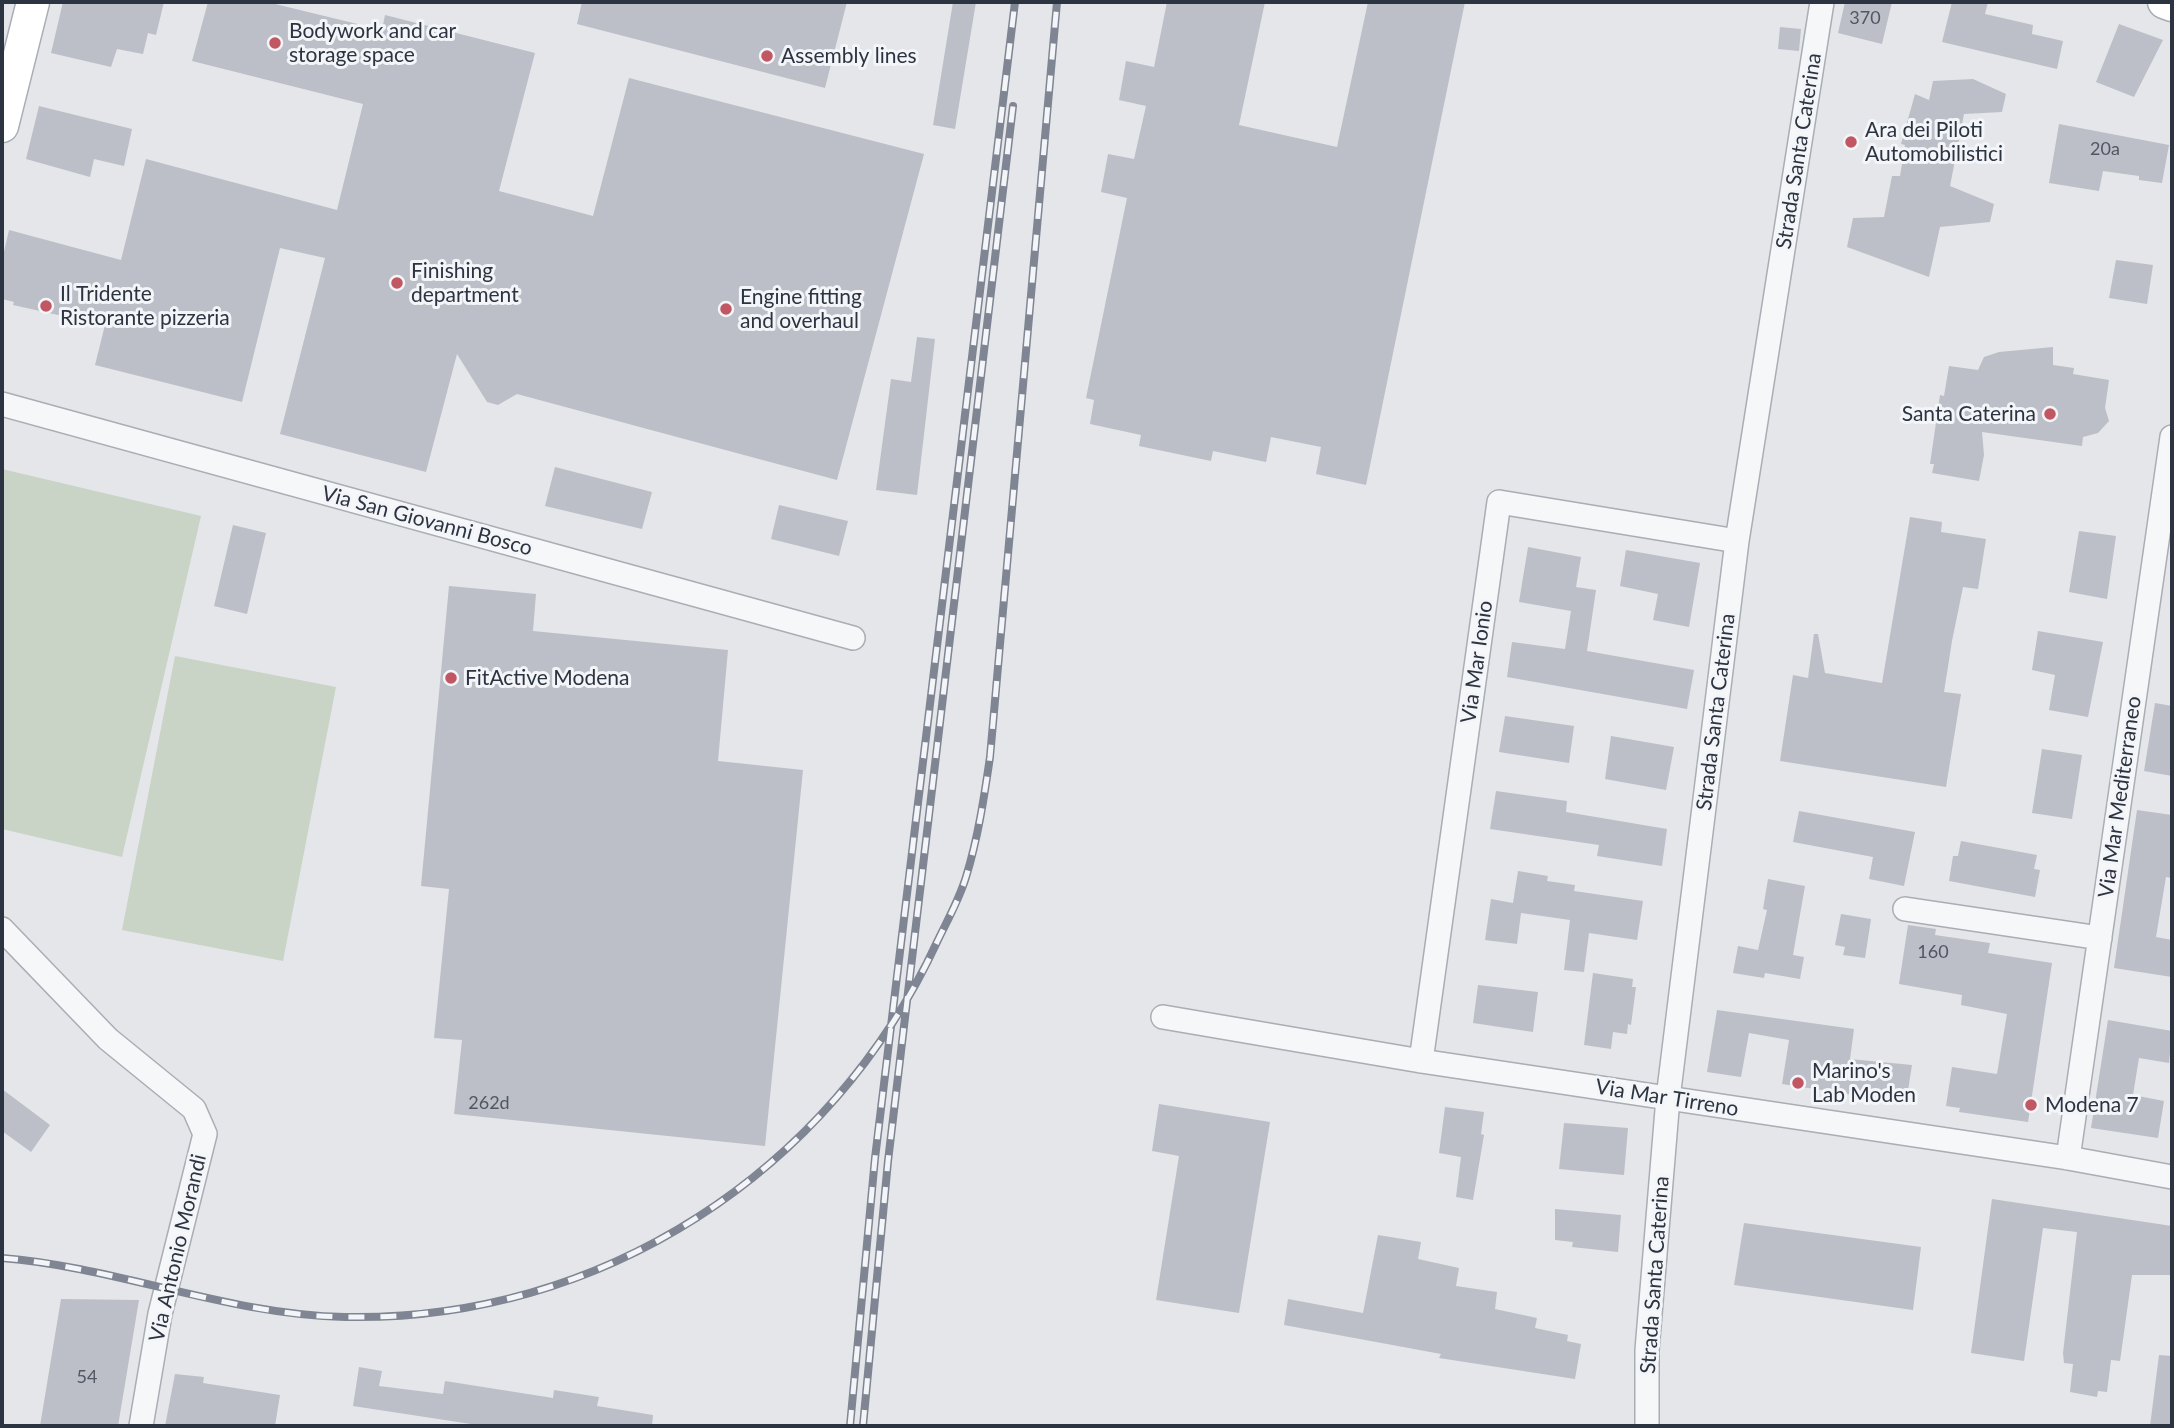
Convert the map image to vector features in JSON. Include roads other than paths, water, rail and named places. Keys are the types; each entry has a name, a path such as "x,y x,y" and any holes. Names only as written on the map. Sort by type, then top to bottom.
{"main road":[{"path":"2,126 33,2"},
{"path":"2164,2 2172,5"}],"street":[{"name":"Strada Santa Caterina","path":"1647,1426 1647,1350 1668,1098 1737,541 1822,2"},
{"name":"Via San Giovanni Bosco","path":"2,404 853,638"},
{"name":"Via Mar Mediterraneo","path":"2068,1158 2168,495 2172,437"},
{"name":"Via Mar Ionio","path":"1421,1061 1499,502 1737,541"},
{"path":"1905,909 2100,938"},
{"name":"Via Antonio Morandi","path":"6,936 107,1039 194,1108 203,1124 205,1134 160,1314 141,1426"},
{"name":"Via Mar Tirreno","path":"1163,1017 1421,1061 2068,1158 2172,1177"}],"railway":[{"path":"850,1426 875,1158 1015,2"},
{"path":"2,1258 88,1271 215,1300 301,1314 345,1317 439,1312 530,1293 616,1261 697,1218 770,1163 836,1098 892,1024 937,942 963,886 977,833 990,757 1057,2"},
{"path":"863,1426 888,1161 1013,106"}],"place":[{"name":"Bodywork and car storage space","path":"275,43"},
{"name":"Assembly lines","path":"767,56"},
{"name":"Ara dei Piloti Automobilistici","path":"1851,142"},
{"name":"Finishing department","path":"397,283"},
{"name":"Il Tridente Ristorante pizzeria","path":"46,306"},
{"name":"Engine fitting and overhaul","path":"726,309"},
{"name":"Santa Caterina","path":"2050,414"},
{"name":"FitActive Modena","path":"451,678"},
{"name":"Marino's Lab Moden","path":"1798,1083"},
{"name":"Modena 7","path":"2031,1105"}]}
